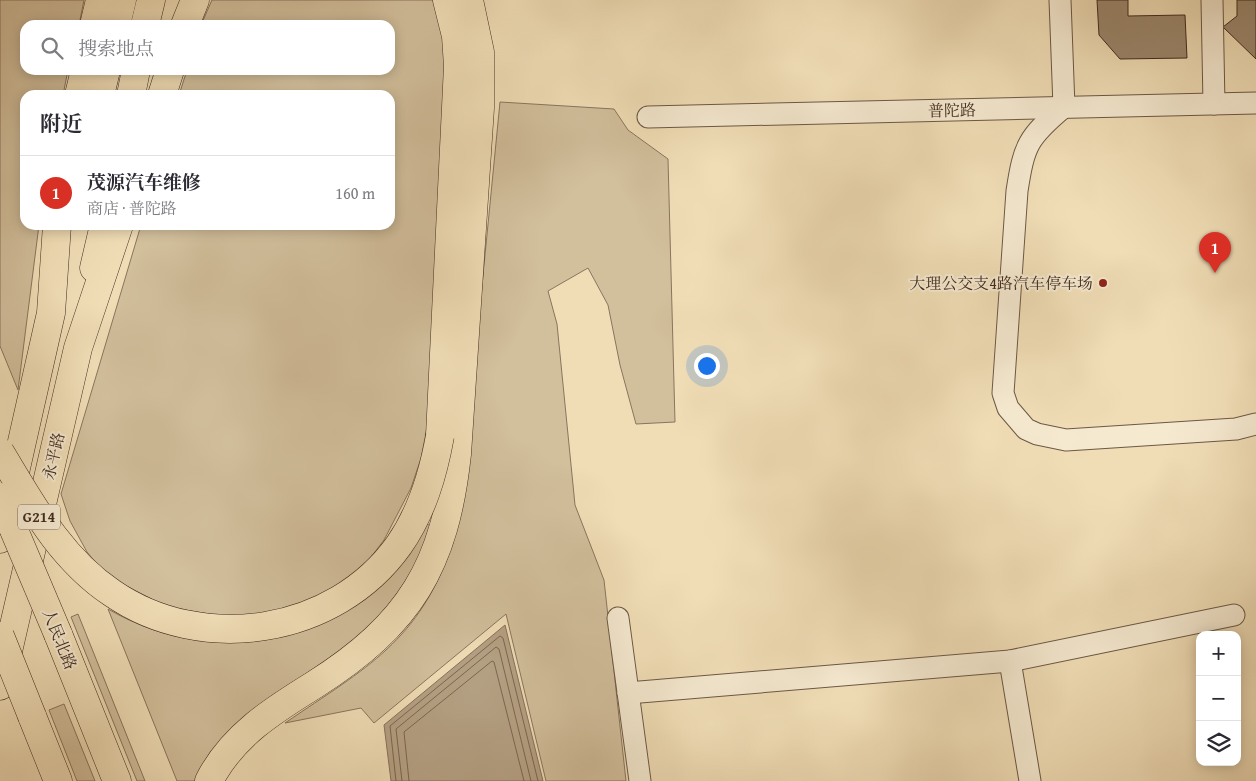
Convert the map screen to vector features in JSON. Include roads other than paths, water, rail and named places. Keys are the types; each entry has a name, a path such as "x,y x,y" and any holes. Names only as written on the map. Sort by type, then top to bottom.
{"main road":[{"path":"95,20 100,0"},
{"path":"117,20 122,0"},
{"path":"146,20 151,0"},
{"path":"187,20 195,0"},
{"path":"0,452 55,540 78,566 110,592 132,605 168,620 196,627 242,629 289,621 320,610 348,594 375,573 398,547 417,515 431,479 440,436 458,66 456,36 447,0"},
{"path":"209,781 229,750 253,725 347,662 392,623 423,581 439,545 450,503 457,454 480,115 480,52 469,0"},
{"path":"80,90 84,75"},
{"path":"101,90 105,75"},
{"path":"132,90 135,75"},
{"path":"164,90 168,75"},
{"path":"52,313 57,230"},
{"name":"永平路","path":"0,539 70,230"},
{"name":"永平路","path":"0,686 78,348 103,230"},
{"path":"78,348 116,230"},
{"name":"人民北路","path":"0,497 117,781"},
{"path":"0,636 58,781"}],"street":[{"path":"1060,0 1064,107 1040,127 1029,141 1020,167 1003,394 1008,408 1026,429 1038,434 1066,440 1236,428 1256,424"},
{"path":"1212,0 1214,104"},
{"name":"普陀路","path":"648,117 1256,103"},
{"path":"628,693 1010,661 1234,615"},
{"path":"618,618 640,781"},
{"path":"1010,661 1030,781"}],"water":[{"path":"505,625 543,781 391,781 384,725"}],"place":[{"name":"茂源汽车维修","path":"1215,273"},
{"name":"大理公交支4路汽车停车场","path":"1103,283"}]}
